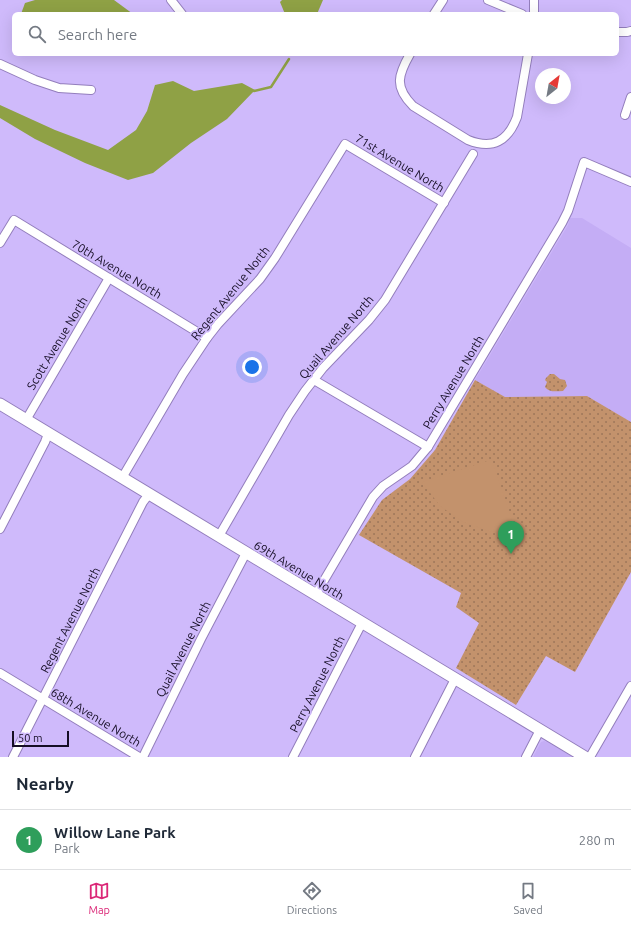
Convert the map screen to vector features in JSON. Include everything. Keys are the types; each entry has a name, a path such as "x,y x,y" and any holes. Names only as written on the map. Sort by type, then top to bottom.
{"street":[{"path":"171,0 180,12"},
{"path":"435,12 442,0"},
{"path":"488,0 517,12"},
{"path":"534,0 534,12"},
{"path":"619,32 631,31"},
{"path":"409,56 402,66 400,75 402,92 407,100 413,106 468,140 478,144 489,144 495,142 508,135 514,126 518,117 528,56"},
{"path":"0,64 59,88 91,90"},
{"path":"625,115 631,97"},
{"name":"71st Avenue North","path":"345,144 444,203"},
{"name":"Regent Avenue North","path":"122,478 183,374 207,338 260,279 275,258 345,144"},
{"name":"Quail Avenue North","path":"219,536 289,415 323,368 369,320 385,300 473,154"},
{"name":"Perry Avenue North","path":"316,594 373,497 383,486 412,466 428,447 562,223 568,211 584,162 631,182"},
{"name":"70th Avenue North","path":"0,244 14,220 207,338"},
{"name":"Scott Avenue North","path":"26,420 110,278"},
{"path":"314,380 428,447"},
{"name":"69th Avenue North","path":"0,404 585,757"},
{"path":"0,530 42,449 48,434"},
{"name":"Regent Avenue North","path":"13,757 44,699 143,502 149,494"},
{"name":"Quail Avenue North","path":"143,757 246,553"},
{"name":"Perry Avenue North","path":"294,757 362,623"},
{"name":"68th Avenue North","path":"0,673 139,757"},
{"path":"415,757 455,679"},
{"path":"590,757 631,686"},
{"path":"526,757 540,730"}],"shaded area":[{"path":"35,0 114,0 130,12 22,12 25,3"},
{"path":"282,0 323,0 318,12 284,12 280,2"},
{"path":"173,81 194,91 242,83 255,90 227,119 191,143 153,173 128,180 85,163 35,139 0,118 0,105 55,130 108,150 136,130 147,111 155,85"},
{"path":"570,218 582,218 631,248 631,422 587,396 505,397 475,380 568,225"},
{"path":"550,374 554,374 560,379 565,380 567,386 563,391 551,391 545,387 547,382 545,380"},
{"path":"475,380 505,397 587,396 631,422 631,572 575,672 546,656 516,705 456,668 479,623 456,607 461,593 359,535 382,500 410,479 435,450"},
{"path":"487,461 493,463 516,532 489,531 463,522 440,506 422,482"},
{"path":"544,741 573,757 533,757 541,742"}],"waterway":[{"path":"254,91 271,87 289,59"}],"place":[{"name":"Willow Lane Park","path":"511,554"}]}
